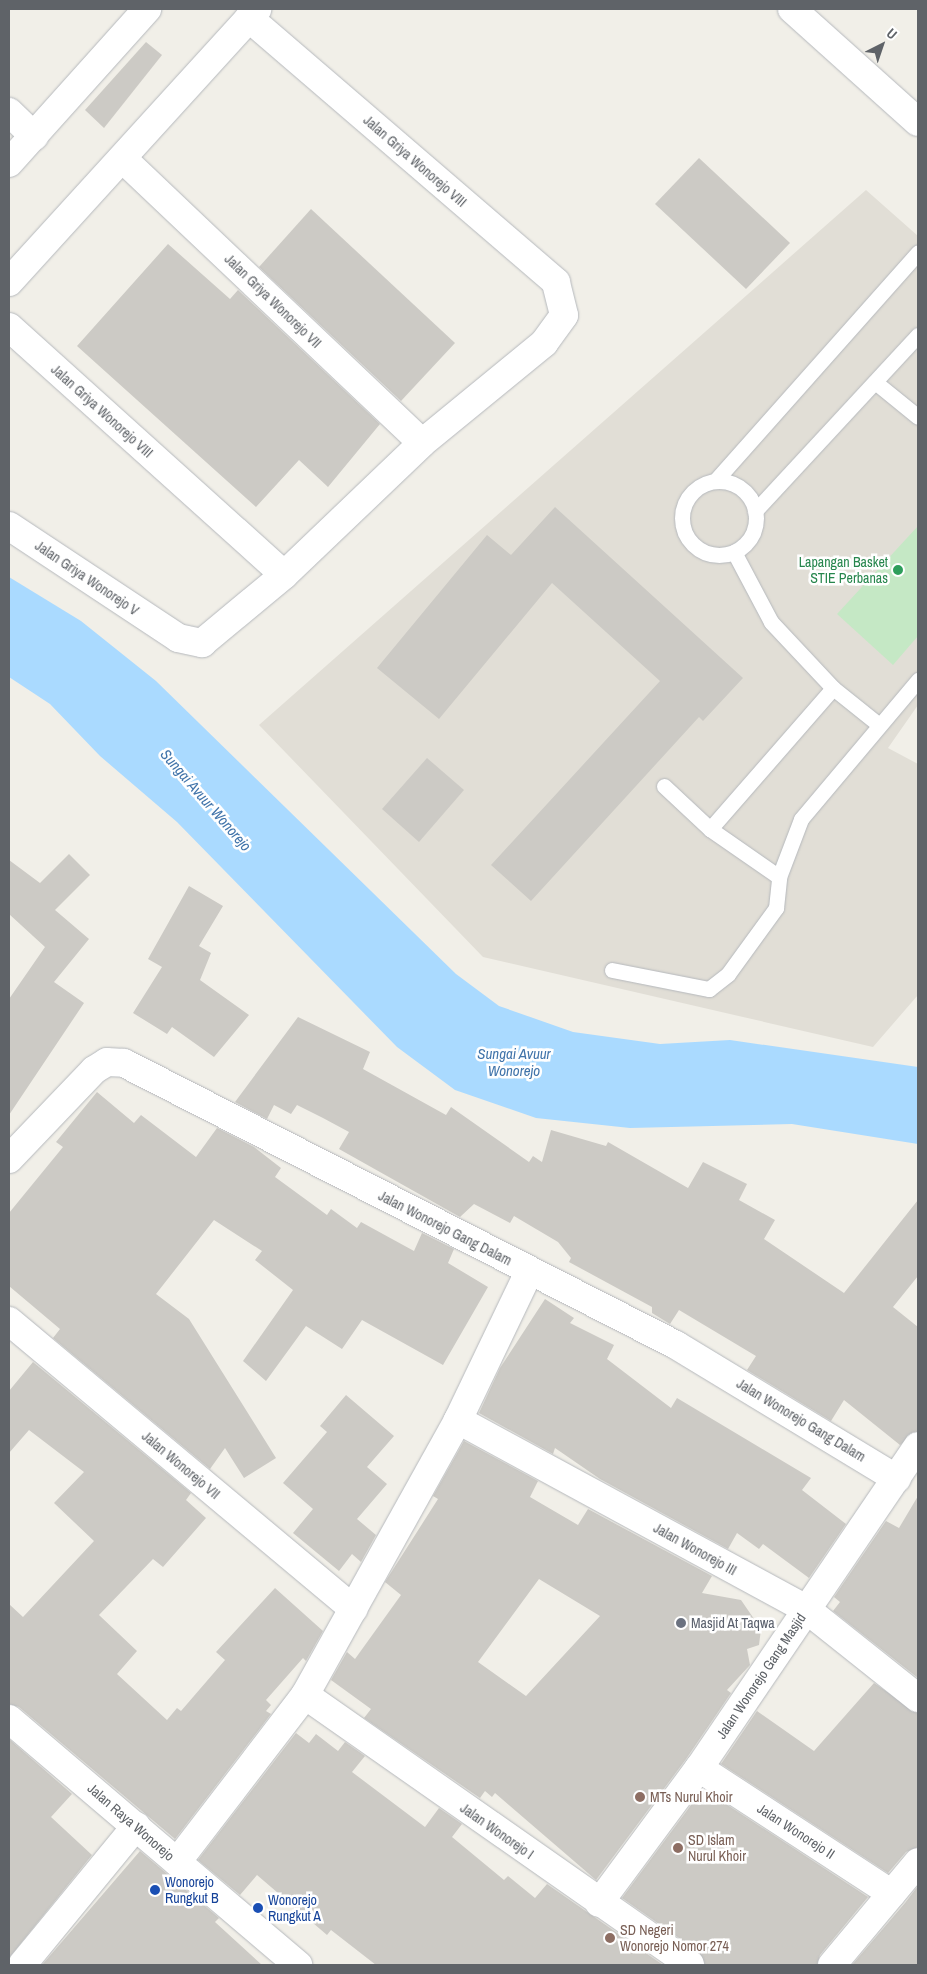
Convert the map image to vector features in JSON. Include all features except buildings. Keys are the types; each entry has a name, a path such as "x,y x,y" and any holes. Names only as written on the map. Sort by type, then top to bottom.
{"street":[{"path":"9,164 147,9"},
{"path":"792,9 918,122"},
{"path":"9,282 123,159 253,13"},
{"name":"Jalan Griya Wonorejo VIII","path":"253,13 556,282 564,315 544,342 422,443"},
{"path":"9,112 34,136"},
{"name":"Jalan Griya Wonorejo VII","path":"123,159 422,443"},
{"name":"Jalan Griya Wonorejo VIII","path":"9,327 284,574"},
{"path":"284,574 422,443"},
{"name":"Jalan Griya Wonorejo V","path":"9,526 178,638 202,643 284,574"},
{"name":"Jalan Wonorejo Gang Dalam","path":"9,1159 94,1070 107,1062 124,1062 529,1272 911,1462"},
{"path":"177,1862 305,1695 458,1420 529,1272"},
{"name":"Jalan Wonorejo VII","path":"9,1321 353,1609"},
{"name":"Jalan Wonorejo III","path":"458,1420 806,1610 918,1698"},
{"name":"Jalan Wonorejo Gang Masjid","path":"599,1903 699,1768 806,1610 911,1462"},
{"name":"Jalan Wonorejo I","path":"305,1695 690,1965"},
{"name":"Jalan Raya Wonorejo","path":"9,1719 298,1965"},
{"name":"Jalan Wonorejo II","path":"699,1768 892,1894"},
{"path":"22,1965 136,1826"},
{"path":"832,1965 918,1862"}],"lane":[{"path":"715,481 741,489 755,511 755,528 748,542 734,552 703,552 683,528 682,512 688,497 700,486 715,481 918,252"},
{"path":"755,511 918,335"},
{"path":"875,382 917,413"},
{"path":"734,552 771,622 833,688 878,724"},
{"path":"612,970 709,990 728,974 776,908 780,877 801,819 878,724 918,680"},
{"path":"710,829 833,688"},
{"path":"664,786 710,829 780,877"}],"shaded area":[{"path":"866,190 918,236 918,705 888,748 918,764 918,995 873,1047 483,957 259,725"}],"green space":[{"name":"Lapangan Basket STIE Perbanas","path":"918,526 918,636 893,665 837,614"}],"water":[{"name":"Sungai Avuur Wonorejo","path":"9,577 81,621 156,681 456,974 499,1006 573,1032 660,1044 730,1040 918,1067 918,1144 792,1124 630,1128 536,1118 455,1090 397,1047 177,822 100,756 50,704 9,677"}],"place":[{"name":"Lapangan Basket STIE Perbanas","path":"898,570"},
{"name":"Masjid At Taqwa","path":"681,1623"},
{"name":"MTs Nurul Khoir","path":"640,1797"},
{"name":"SD Islam Nurul Khoir","path":"678,1848"},
{"name":"Wonorejo Rungkut B","path":"155,1890"},
{"name":"Wonorejo Rungkut A","path":"258,1908"},
{"name":"SD Negeri Wonorejo Nomor 274","path":"610,1938"}]}
